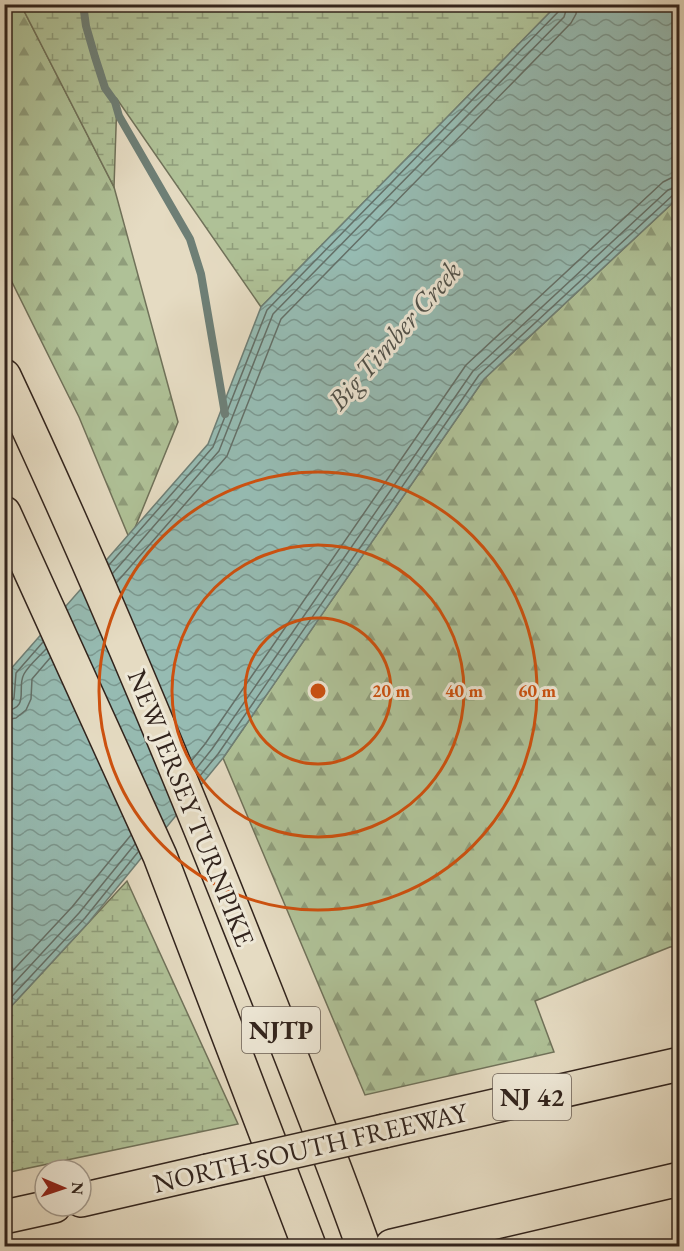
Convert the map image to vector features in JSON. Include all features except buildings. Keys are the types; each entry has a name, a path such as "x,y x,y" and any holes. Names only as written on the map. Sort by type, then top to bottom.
{"highway":[{"name":"NEW JERSEY TURNPIKE","path":"4,376 65,506 196,815 329,1152 363,1246"},
{"name":"NEW JERSEY TURNPIKE","path":"4,513 160,855 309,1246"},
{"name":"NORTH-SOUTH FREEWAY","path":"93,1197 680,1064"},
{"path":"392,1246 680,1179"},
{"path":"521,1216 680,1194"},
{"path":"4,1217 33,1211"}],"green space":[{"path":"5,5 21,5 114,187 178,422 130,540 79,417 5,268"},
{"path":"21,5 557,5 261,307 117,99 114,187"},
{"path":"679,197 679,946 670,947 535,1001 554,1052 365,1095 223,758 484,379"},
{"path":"127,881 238,1124 76,1158 33,1158 33,1167 5,1173 5,1013"}],"water":[{"name":"Big Timber Creek","path":"557,5 679,5 679,197 484,379 223,758 89,922 5,1013 4,699 9,696 9,671 208,444 261,307"}],"waterway":[{"path":"83,4 86,26 105,88 115,102 119,116 190,239 201,274 225,414"}]}
